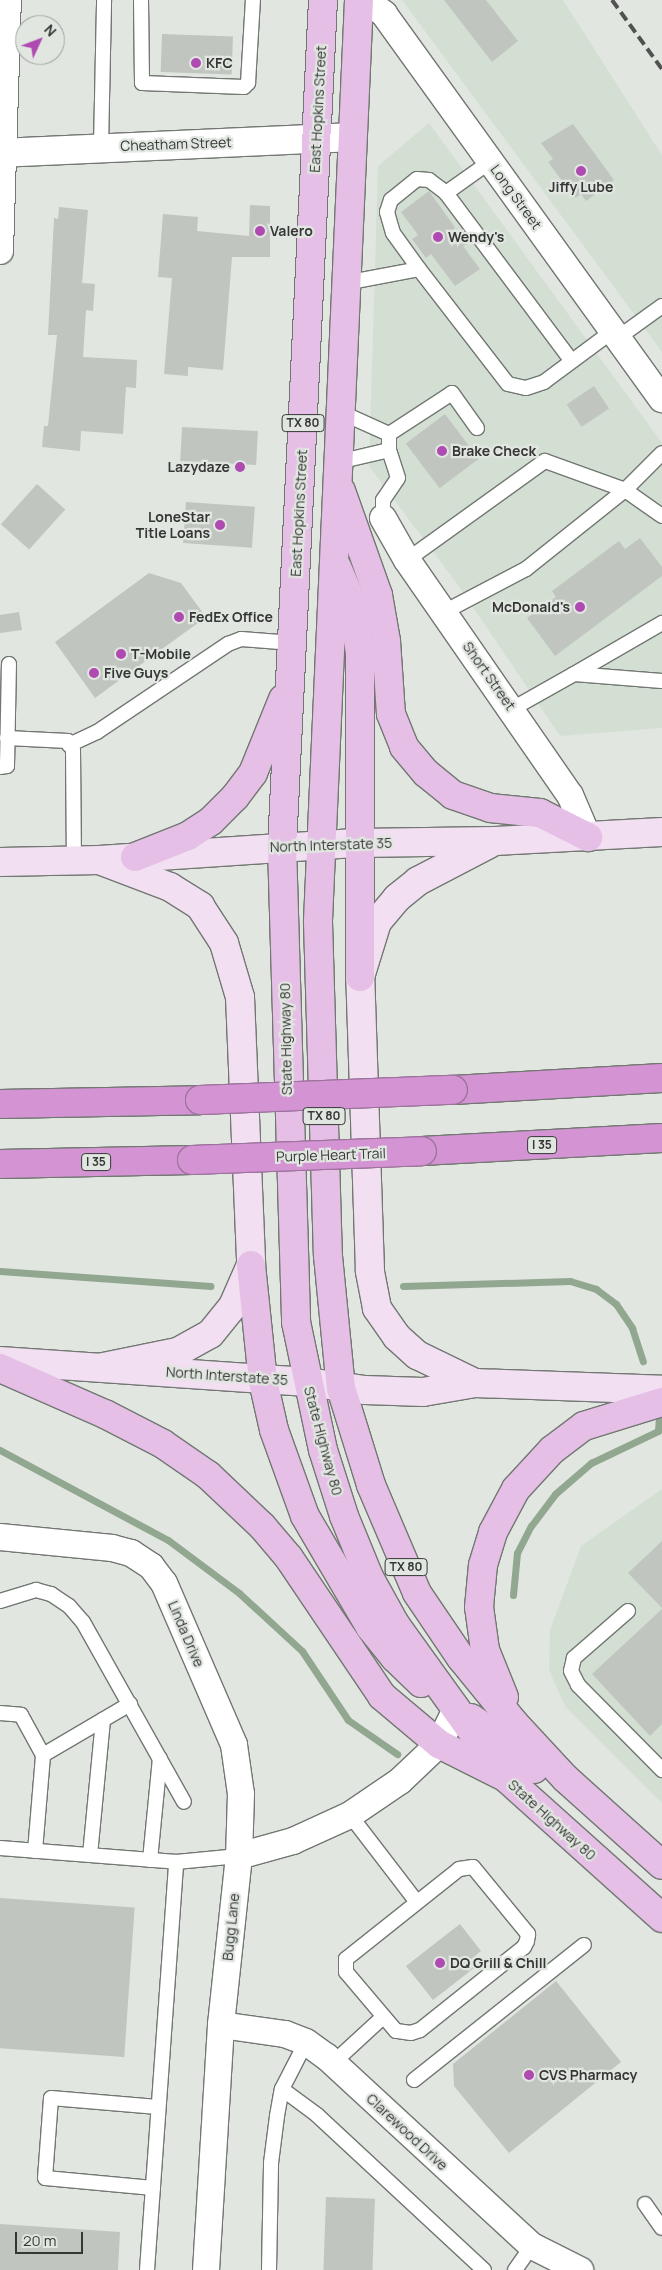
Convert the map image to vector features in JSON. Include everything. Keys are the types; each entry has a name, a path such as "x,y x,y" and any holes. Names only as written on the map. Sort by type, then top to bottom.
{"highway":[{"path":"5,1103 200,1100 452,1090 662,1078"},
{"name":"Purple Heart Trail","path":"0,1164 192,1160 422,1151 662,1138"}],"main road":[{"name":"East Hopkins Street","path":"282,846 292,679 323,0"},
{"name":"TX 80","path":"359,0 318,922 328,1256 341,1388 371,1485 418,1593 461,1658 515,1724 564,1778 661,1868"},
{"path":"311,260 325,323 320,472 334,560 352,602 358,628 360,977 370,1272 377,1308 397,1337 417,1355 475,1383"},
{"path":"337,471 378,595 386,641 391,714 404,747 426,772 453,795 490,808 540,813 588,837"},
{"path":"135,857 188,836 212,821 235,797 253,773 292,679"},
{"name":"North Interstate 35","path":"0,862 86,860 282,846 588,837 662,832"},
{"path":"360,977 378,922 397,898 418,881 495,840"},
{"name":"State Highway 80","path":"282,846 296,1322 322,1450 344,1516 369,1577 395,1624 505,1777 548,1819 662,1918"},
{"path":"86,860 170,887 200,906 224,943 240,998 251,1265 263,1381 286,1467 305,1516 342,1582 395,1658 424,1686 510,1746 661,1868"},
{"path":"104,1367 177,1352 210,1334 233,1306 251,1265"},
{"name":"North Interstate 35","path":"0,1361 104,1367 263,1381 307,1382 341,1388 423,1392 475,1383 662,1390"},
{"path":"0,1368 105,1414 163,1444 208,1475 262,1526 289,1558 382,1696 439,1744 505,1777"},
{"path":"515,1724 485,1650 479,1607 483,1565 493,1532 516,1489 552,1450 584,1426 662,1402"}],"street":[{"path":"0,251 1,153 8,0"},
{"name":"Long Street","path":"365,0 384,14 662,399"},
{"name":"Cheatham Street","path":"1,153 352,137"},
{"name":"Short Street","path":"383,518 407,560 570,795 588,837"},
{"name":"Linda Drive","path":"0,1537 112,1548 131,1553 151,1566 164,1583 234,1745 241,1794 239,1856"},
{"path":"239,1856 293,1841 350,1815 415,1769 439,1744 456,1709"},
{"name":"Bugg Lane","path":"206,2270 221,2025 239,1856"},
{"name":"Clarewood Drive","path":"221,2025 285,2034 306,2042 333,2063 532,2246 580,2270"}],"lane":[{"path":"101,147 104,0"},
{"path":"141,0 142,83 244,87 248,83 253,0"},
{"path":"446,193 490,161"},
{"path":"571,360 446,193 429,180 417,179 399,190 387,212 394,233 419,269 508,384 526,388 544,382 571,360 662,306"},
{"path":"346,283 419,269"},
{"path":"389,434 452,393 477,428"},
{"path":"340,412 389,434"},
{"path":"383,518 383,500 398,478 389,450 389,434"},
{"path":"337,471 389,450"},
{"path":"444,612 526,569 625,490 662,453"},
{"path":"407,560 545,461 625,490 662,516"},
{"path":"512,709 662,623"},
{"path":"69,745 97,732 228,644 241,639 293,643"},
{"path":"0,767 7,766 8,664"},
{"path":"574,674 662,681"},
{"path":"7,738 68,741 73,750 86,860"},
{"path":"0,1601 36,1590 51,1594 69,1606 83,1622 184,1802"},
{"path":"628,1611 574,1658 571,1671 578,1685 662,1770"},
{"path":"43,1755 130,1704"},
{"path":"0,1713 21,1715 43,1755 35,1851"},
{"path":"90,1855 104,1720"},
{"path":"150,1860 160,1758"},
{"path":"350,1815 416,1901"},
{"path":"0,1848 176,1862 239,1856"},
{"path":"146,2270 176,1862"},
{"path":"473,1867 528,1934 524,1947 420,2030 411,2033 396,2031 382,2018 346,1972 346,1959 416,1901 459,1868 473,1867"},
{"path":"414,2080 584,1945"},
{"path":"333,2063 382,2018"},
{"path":"269,2270 271,2163 282,2088 306,2042"},
{"path":"282,2088 317,2114 484,2270"},
{"path":"153,2188 45,2178 51,2098 158,2107"},
{"path":"645,2204 662,2228"},
{"path":"515,2270 532,2246"}],"shaded area":[{"path":"402,0 563,0 662,155 662,352"},
{"path":"429,123 662,443 662,728 560,736 460,588 369,466 378,166"},
{"path":"662,1489 662,1803 565,1706 549,1670 550,1630 581,1546"}],"building":[{"path":"444,0 486,0 518,41 492,62"},
{"name":"KFC","path":"162,34 233,36 232,74 161,72"},
{"name":"Jiffy Lube","path":"573,124 614,180 586,201 581,194 575,198 548,162 553,159 541,143"},
{"name":"Wendy's","path":"429,191 467,244 463,246 480,269 455,286 431,254 426,258 412,239 418,235 401,212"},
{"path":"250,205 270,206 270,257 232,257 223,370 188,367 188,376 164,374 172,278 158,277 163,214 198,217 197,231 249,236"},
{"path":"59,207 88,210 82,283 95,284 93,311 86,310 83,357 137,360 136,388 126,387 123,434 81,431 80,451 42,447 44,426 48,426 57,335 48,335 54,218 58,219"},
{"path":"594,386 609,408 582,427 567,404"},
{"name":"Brake Check","path":"445,414 479,459 440,488 406,443"},
{"path":"182,427 258,431 256,465 180,461"},
{"path":"37,484 65,509 29,550 1,524"},
{"name":"LoneStar Title Loans","path":"186,502 255,507 252,548 183,543"},
{"name":"McDonald's","path":"640,538 662,567 662,576 555,656 527,618 556,597 552,591 619,541 625,549"},
{"path":"149,573 181,583 206,617 95,698 55,642"},
{"path":"19,612 22,630 0,633 0,615"},
{"path":"662,1541 662,1608 628,1573"},
{"path":"662,1609 662,1724 650,1736 592,1674"},
{"path":"0,1898 135,1907 124,2057 0,2048"},
{"name":"DQ Grill & Chill","path":"460,1924 481,1951 469,1961 474,1968 433,2000 406,1966"},
{"name":"CVS Pharmacy","path":"556,1981 621,2062 509,2153 454,2086 453,2064"},
{"path":"326,2197 375,2199 372,2270 323,2270"},
{"path":"0,2224 120,2232 118,2270 0,2270"}],"waterway":[{"path":"0,1271 210,1286"},
{"path":"403,1286 570,1281 596,1289 616,1304 632,1328 643,1361"},
{"path":"513,1595 517,1553 531,1526 555,1494 591,1463 658,1431 659,1418"},
{"path":"0,1450 168,1540 239,1593 302,1651 348,1720 397,1754"}],"railway":[{"path":"612,0 662,69"}],"place":[{"name":"KFC","path":"196,63"},
{"name":"Jiffy Lube","path":"581,171"},
{"name":"Valero","path":"260,231"},
{"name":"Wendy's","path":"438,237"},
{"name":"Brake Check","path":"442,451"},
{"name":"Lazydaze","path":"240,467"},
{"name":"LoneStar Title Loans","path":"220,525"},
{"name":"McDonald's","path":"580,607"},
{"name":"FedEx Office","path":"179,617"},
{"name":"T-Mobile","path":"121,654"},
{"name":"Five Guys","path":"94,673"},
{"name":"DQ Grill & Chill","path":"440,1963"},
{"name":"CVS Pharmacy","path":"529,2075"}]}
